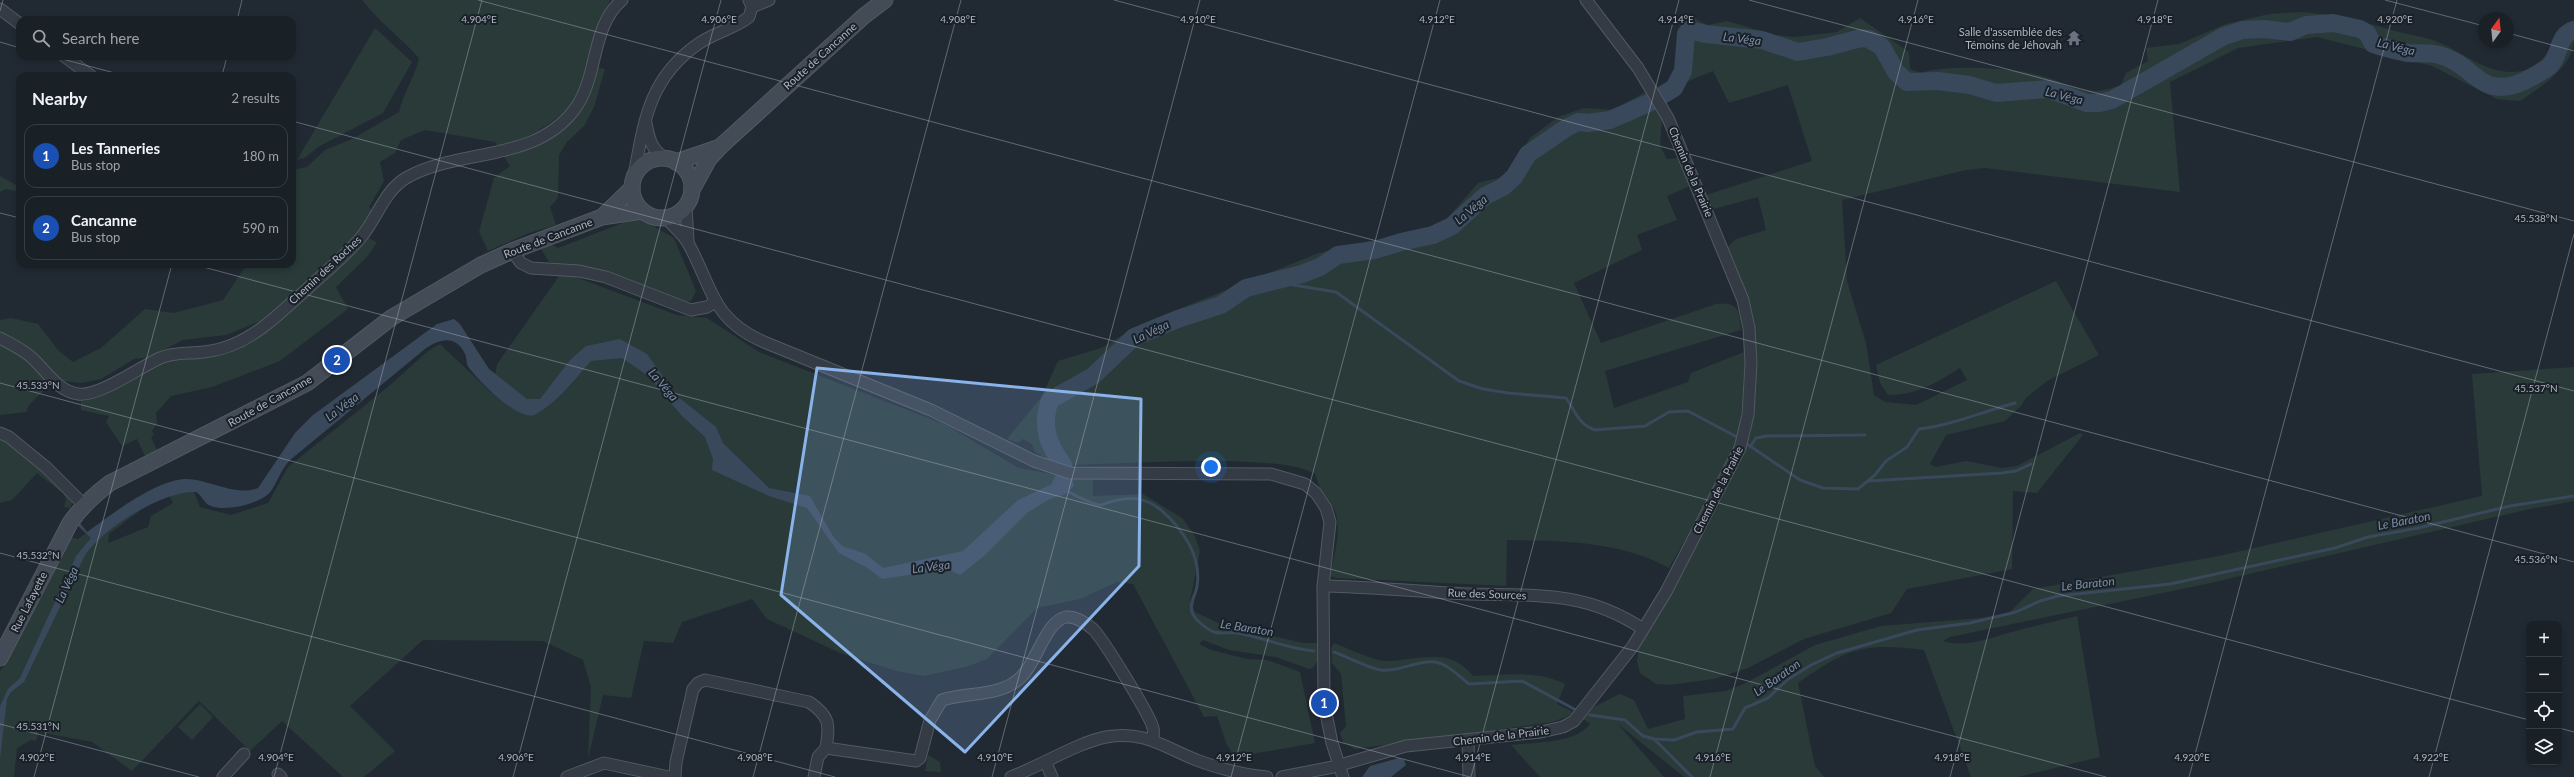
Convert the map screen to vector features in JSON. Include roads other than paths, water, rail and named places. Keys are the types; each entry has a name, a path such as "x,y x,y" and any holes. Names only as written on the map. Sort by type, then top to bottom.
{"main road":[{"name":"Route de Cancanne","path":"692,190 709,159 721,146 864,16 885,0"},
{"name":"Route de Cancanne","path":"670,160 702,155 721,146"},
{"path":"652,160 670,160 688,174 692,190 686,206 677,214 666,218 657,218 642,211 636,204 633,182 642,166 652,160"},
{"name":"Route de Cancanne","path":"602,217 633,182"},
{"name":"Route de Cancanne","path":"84,505 110,483 307,383 391,318 481,266 512,251 602,217 642,211"},
{"name":"Rue Lafayette","path":"0,658 67,530 84,505"}],"street":[{"name":"Chemin des Roches","path":"0,338 27,353 59,386 78,394 97,390 163,357 184,352 217,350 232,345 263,327 346,253 363,235 395,187 404,179 441,164 516,147 548,132 564,120 574,110 582,95 605,23 614,8 622,0"},
{"path":"633,182 644,116 658,86 676,63 698,43 746,20 751,14 751,4 769,0"},
{"name":"Chemin de la Prairie","path":"1282,777 1322,770 1338,764 1406,746 1468,741 1541,732 1569,725 1582,713 1643,629 1666,592 1740,448 1747,422 1751,363 1747,315 1733,270 1673,129 1659,102 1638,68 1586,0"},
{"path":"0,9 16,21"},
{"path":"69,60 86,72"},
{"path":"644,116 650,144 655,152 670,160"},
{"path":"686,206 688,241"},
{"path":"666,218 688,241 715,302 733,324 752,337 931,410 1034,461 1070,473 1271,474 1305,484 1316,493 1326,508 1330,522 1323,586 1324,702 1338,764 1343,777"},
{"path":"512,251 521,264 531,268 579,271 606,277 691,310 707,307 715,302"},
{"path":"0,433 9,437 48,468 84,505"},
{"name":"Rue des Sources","path":"1323,586 1448,593 1562,596 1594,604 1619,615 1643,629"},
{"path":"826,748 916,761 920,758 930,720 942,700 992,690 1022,678 1036,659 1050,627 1067,617 1078,619 1087,624 1099,636 1139,700 1153,727 1153,740"},
{"path":"675,777 676,762 693,689 698,682 706,680 809,702 822,713 830,727 826,748 818,757 814,777"},
{"path":"1011,777 1104,737 1136,735 1153,740 1220,768 1266,777"},
{"path":"1468,741 1469,777"},
{"path":"223,777 244,754"},
{"path":"567,777 591,773 604,763 670,777"},
{"path":"1046,763 1052,777"}],"water":[{"path":"454,319 460,324 489,369 527,399 540,399 570,360 586,346 620,339 647,354 677,396 716,427 723,443 769,488 810,496 833,536 842,546 866,554 883,568 963,551 1018,500 1052,484 1057,473 1072,478 1074,486 1065,494 1048,500 1027,513 984,556 960,575 948,569 882,579 866,567 839,553 807,508 769,496 712,470 713,459 705,437 682,416 647,375 622,358 591,361 566,390 552,403 536,414 529,415 520,413 510,407 500,400 481,382 467,365 465,354 457,343 447,340 441,341 425,349 290,460 271,491 260,500 243,506 217,508 209,505 196,492 182,493 150,505 134,514 118,524 92,546 84,557 24,682 11,692 7,699 0,759 0,706 8,689 20,678 76,556 91,538 78,526 80,523 87,532 148,491 174,481 186,479 195,480 240,490 258,488 295,433 313,415 437,324"},
{"path":"1399,758 1404,760 1406,765 1391,777 1362,777 1370,766"}],"waterway":[{"name":"La Véga","path":"1060,487 1065,476 1065,471 1050,443 1046,425 1050,400 1093,376 1134,337 1178,319 1221,305 1246,288 1302,274 1320,267 1338,255 1375,250 1401,242 1433,235 1452,226 1485,196 1503,187 1514,177 1528,154 1566,128 1578,122 1588,123 1610,120 1651,102 1674,88 1683,71 1686,34 1689,30 1706,34 1762,40 1798,52 1827,47 1861,38 1869,39 1882,47 1896,72 1907,82 1937,81 1970,85 1996,93 2048,89 2087,103 2100,103 2112,100 2224,36 2243,30 2264,29 2290,32 2306,25 2333,23 2360,29 2367,33 2373,44 2408,53 2435,54 2451,59 2488,85 2497,87 2506,87 2523,82 2547,68 2555,59 2564,37 2574,30"},
{"path":"1282,278 1293,285 1336,292 1459,381 1483,389 1508,393 1566,398 1581,421 1585,425 1595,430 1645,426 1669,412 1688,411 1737,437"},
{"path":"1747,444 1800,480 1823,488 1858,489 1875,475 1886,461 1907,447 1919,429 1955,421 2015,403"},
{"path":"1750,447 1756,438 1767,436 1865,435"},
{"path":"1868,481 2002,473 2016,471 2031,464"},
{"name":"Le Baraton","path":"1065,490 1086,501 1099,505 1120,499 1133,498 1150,503 1161,510 1177,526 1194,554 1198,575 1191,608 1195,618 1207,629 1220,633 1238,633 1295,648 1314,651"},
{"name":"Le Baraton","path":"1590,715 1625,720 1643,736 1654,739 1674,740 1697,732 1733,729 1745,708 1768,698 1787,680 1811,665 1837,653 1917,630 1970,623 2016,612 2040,601 2058,596 2170,584 2335,548 2368,537 2418,528 2510,506 2574,496"},
{"name":"Le Baraton","path":"1334,652 1364,665 1381,670 1396,669 1419,663 1435,662 1450,668 1469,684 1522,681 1576,710"},
{"path":"1654,739 1692,777"}],"place":[{"name":"Salle d'assemblée des Témoins de Jéhovah","path":"2074,38"},
{"name":"Cancanne","path":"337,360"},
{"name":"Les Tanneries","path":"1324,703"}]}
